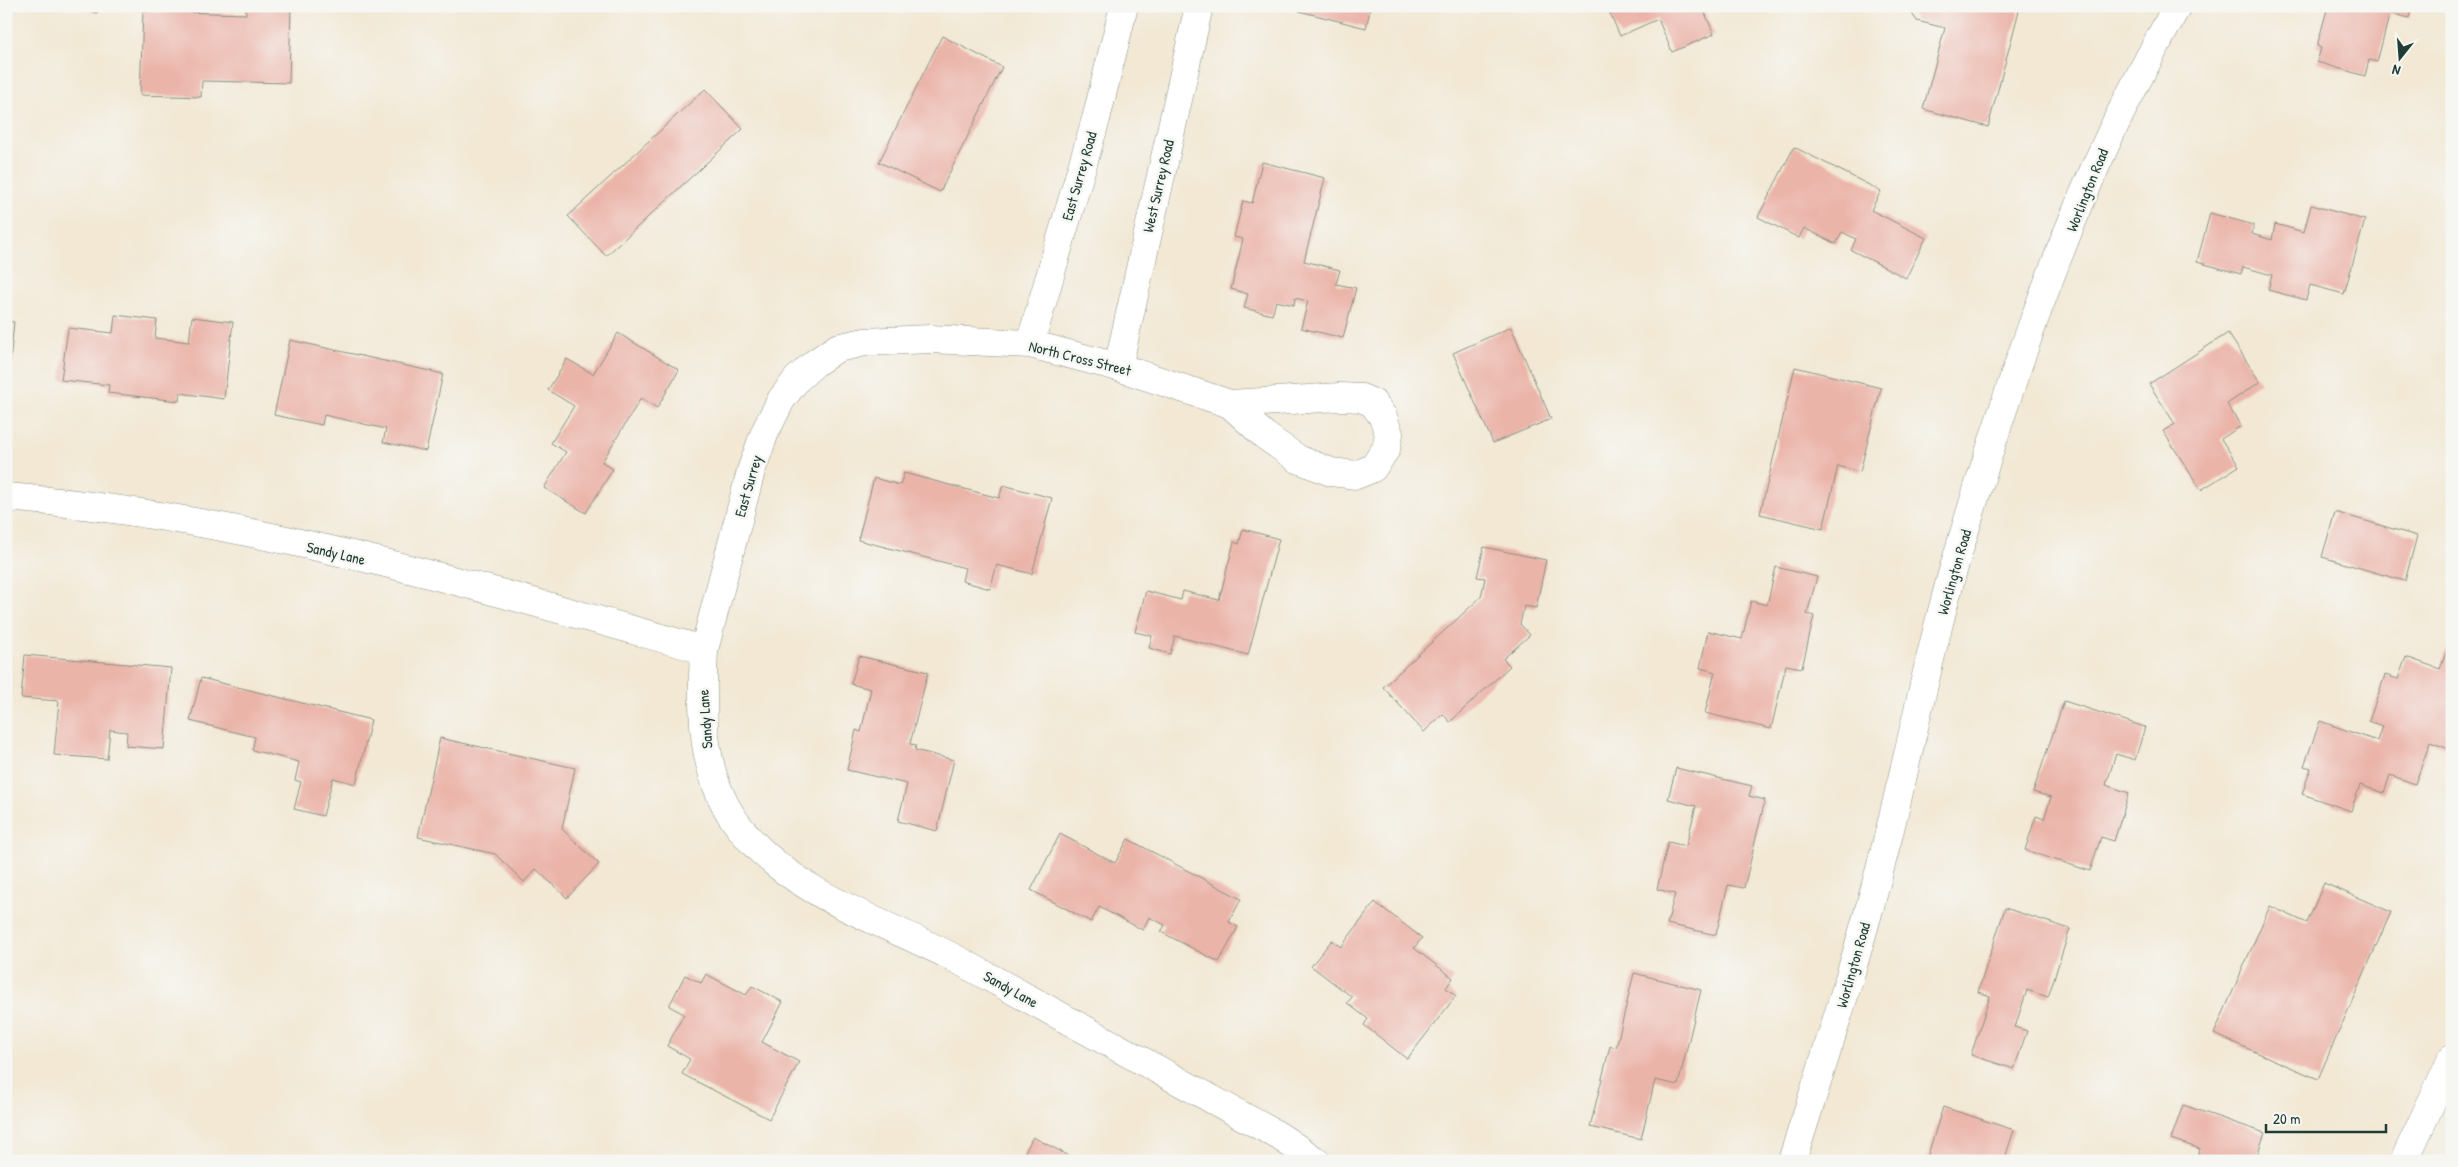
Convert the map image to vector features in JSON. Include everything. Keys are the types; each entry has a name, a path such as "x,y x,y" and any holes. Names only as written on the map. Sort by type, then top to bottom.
{"street":[{"name":"East Surrey Road","path":"1030,344 1096,119 1124,6"},
{"name":"West Surrey Road","path":"1118,367 1199,6"},
{"name":"Worlington Road","path":"1792,1161 1846,991 1883,859 1944,602 1962,540 2020,363 2057,263 2109,138 2177,6"},
{"name":"North Cross Street","path":"837,348 865,342 906,340 1030,344 1118,367 1230,404 1361,398 1373,402 1383,417 1389,434 1386,449 1373,468 1356,475 1331,472 1298,460 1264,435 1230,404"},
{"name":"East Surrey","path":"704,650 751,471 765,432 781,400 797,379 815,363 837,348"},
{"name":"Sandy Lane","path":"6,497 113,508 321,550 536,603 704,650 702,697 705,746 718,793 739,828 762,854 788,876 818,893 957,960 1279,1136 1316,1161"},
{"path":"2404,1161 2452,1058"}],"building":[{"path":"75,6 99,6 97,13"},
{"path":"246,6 291,6 289,83 202,81 201,97 140,95 143,11 246,14"},
{"path":"1300,6 1371,6 1366,28 1299,11"},
{"path":"1607,6 1702,6 1714,34 1672,52 1658,19 1620,36"},
{"path":"1910,6 2020,7 1988,127 1923,109 1945,28 1917,21 1909,9"},
{"path":"2328,6 2412,6 2409,18 2390,13 2377,62 2369,60 2365,76 2317,62 2321,48 2317,46"},
{"path":"942,36 1002,67 940,192 879,162"},
{"path":"705,89 743,129 606,256 568,216"},
{"path":"1794,147 1881,191 1871,210 1926,238 1906,278 1851,250 1856,239 1842,232 1836,244 1804,228 1799,238 1758,217"},
{"path":"1262,162 1325,178 1304,261 1340,270 1336,284 1356,288 1343,338 1301,328 1308,301 1295,298 1294,305 1276,301 1272,315 1244,308 1248,294 1231,289 1243,239 1234,237 1243,201 1252,203"},
{"path":"2311,205 2365,220 2344,294 2310,285 2306,300 2268,290 2272,275 2243,267 2241,274 2197,262 2210,213 2254,225 2252,234 2272,240 2275,224 2304,232"},
{"path":"115,315 157,320 155,338 189,342 192,317 233,322 224,399 180,393 179,401 108,393 109,385 61,380 68,328 113,333"},
{"path":"6,321 14,322 8,382 6,382"},
{"path":"1511,327 1551,419 1493,443 1453,353"},
{"path":"618,333 679,370 657,408 641,398 602,462 613,469 586,513 544,488 566,452 551,443 574,406 548,390 567,359 593,374"},
{"path":"2228,333 2260,382 2227,404 2241,426 2221,439 2239,466 2201,490 2163,431 2175,424 2149,384"},
{"path":"290,340 443,374 426,451 383,442 386,429 324,415 322,425 274,415"},
{"path":"1795,367 1881,388 1860,472 1838,466 1823,529 1760,514"},
{"path":"904,473 999,498 1003,485 1052,498 1032,574 997,565 990,589 962,581 965,568 858,540 874,478 900,485"},
{"path":"2335,512 2417,536 2405,581 2322,557"},
{"path":"1243,529 1279,539 1248,655 1175,636 1170,654 1149,648 1152,636 1135,632 1146,591 1181,600 1183,591 1219,600 1234,542 1239,544"},
{"path":"1484,547 1546,560 1536,608 1524,606 1520,624 1530,635 1503,659 1510,666 1450,722 1443,714 1424,732 1383,687 1481,597 1485,578 1477,577"},
{"path":"1776,567 1817,577 1807,614 1814,616 1802,668 1786,665 1771,729 1705,713 1715,672 1700,668 1708,631 1742,639 1751,601 1767,605"},
{"path":"2452,636 2452,750 2430,742 2415,784 2390,775 2384,793 2360,785 2351,811 2302,794 2311,768 2304,766 2320,721 2377,741 2382,726 2369,721 2385,675 2398,679 2406,657 2440,669"},
{"path":"25,655 171,668 164,749 126,746 127,732 110,730 107,759 54,755 59,701 21,698"},
{"path":"859,656 928,672 910,744 916,745 915,750 954,760 937,831 898,821 907,784 847,770 856,730 861,732 871,689 851,684"},
{"path":"201,678 371,720 356,784 333,778 323,816 294,809 301,782 295,780 299,762 252,750 255,737 190,721"},
{"path":"2064,701 2145,727 2135,760 2116,754 2106,785 2129,793 2114,841 2101,837 2090,871 2025,850 2036,816 2044,819 2051,797 2033,792"},
{"path":"440,738 575,768 562,829 599,864 567,898 536,869 524,882 495,854 418,837"},
{"path":"1676,768 1752,786 1749,796 1765,800 1744,888 1728,885 1716,935 1667,924 1675,894 1657,889 1668,842 1686,846 1696,806 1668,799"},
{"path":"1060,834 1115,863 1128,839 1241,899 1229,922 1238,927 1219,962 1161,932 1165,925 1149,917 1143,930 1099,907 1091,922 1031,890"},
{"path":"2324,883 2391,912 2318,1079 2214,1034 2270,906 2307,923"},
{"path":"1375,902 1422,938 1414,948 1453,978 1446,988 1456,996 1407,1059 1364,1025 1368,1019 1347,1003 1352,997 1311,966 1332,940 1341,947"},
{"path":"2005,908 2070,929 2048,997 2027,990 2015,1027 2027,1031 2014,1069 1971,1055 1990,996 1978,992"},
{"path":"1634,973 1701,990 1678,1085 1655,1080 1641,1139 1590,1127 1610,1046 1616,1048"},
{"path":"706,974 746,995 752,986 783,1002 762,1042 799,1062 769,1119 682,1074 690,1059 667,1046 684,1014 669,1006 685,975 701,983"},
{"path":"2183,1105 2265,1133 2255,1161 2197,1161 2200,1149 2171,1139"},
{"path":"1943,1107 2014,1130 2004,1161 1926,1161"},
{"path":"1033,1137 1079,1161 1020,1161"}]}
